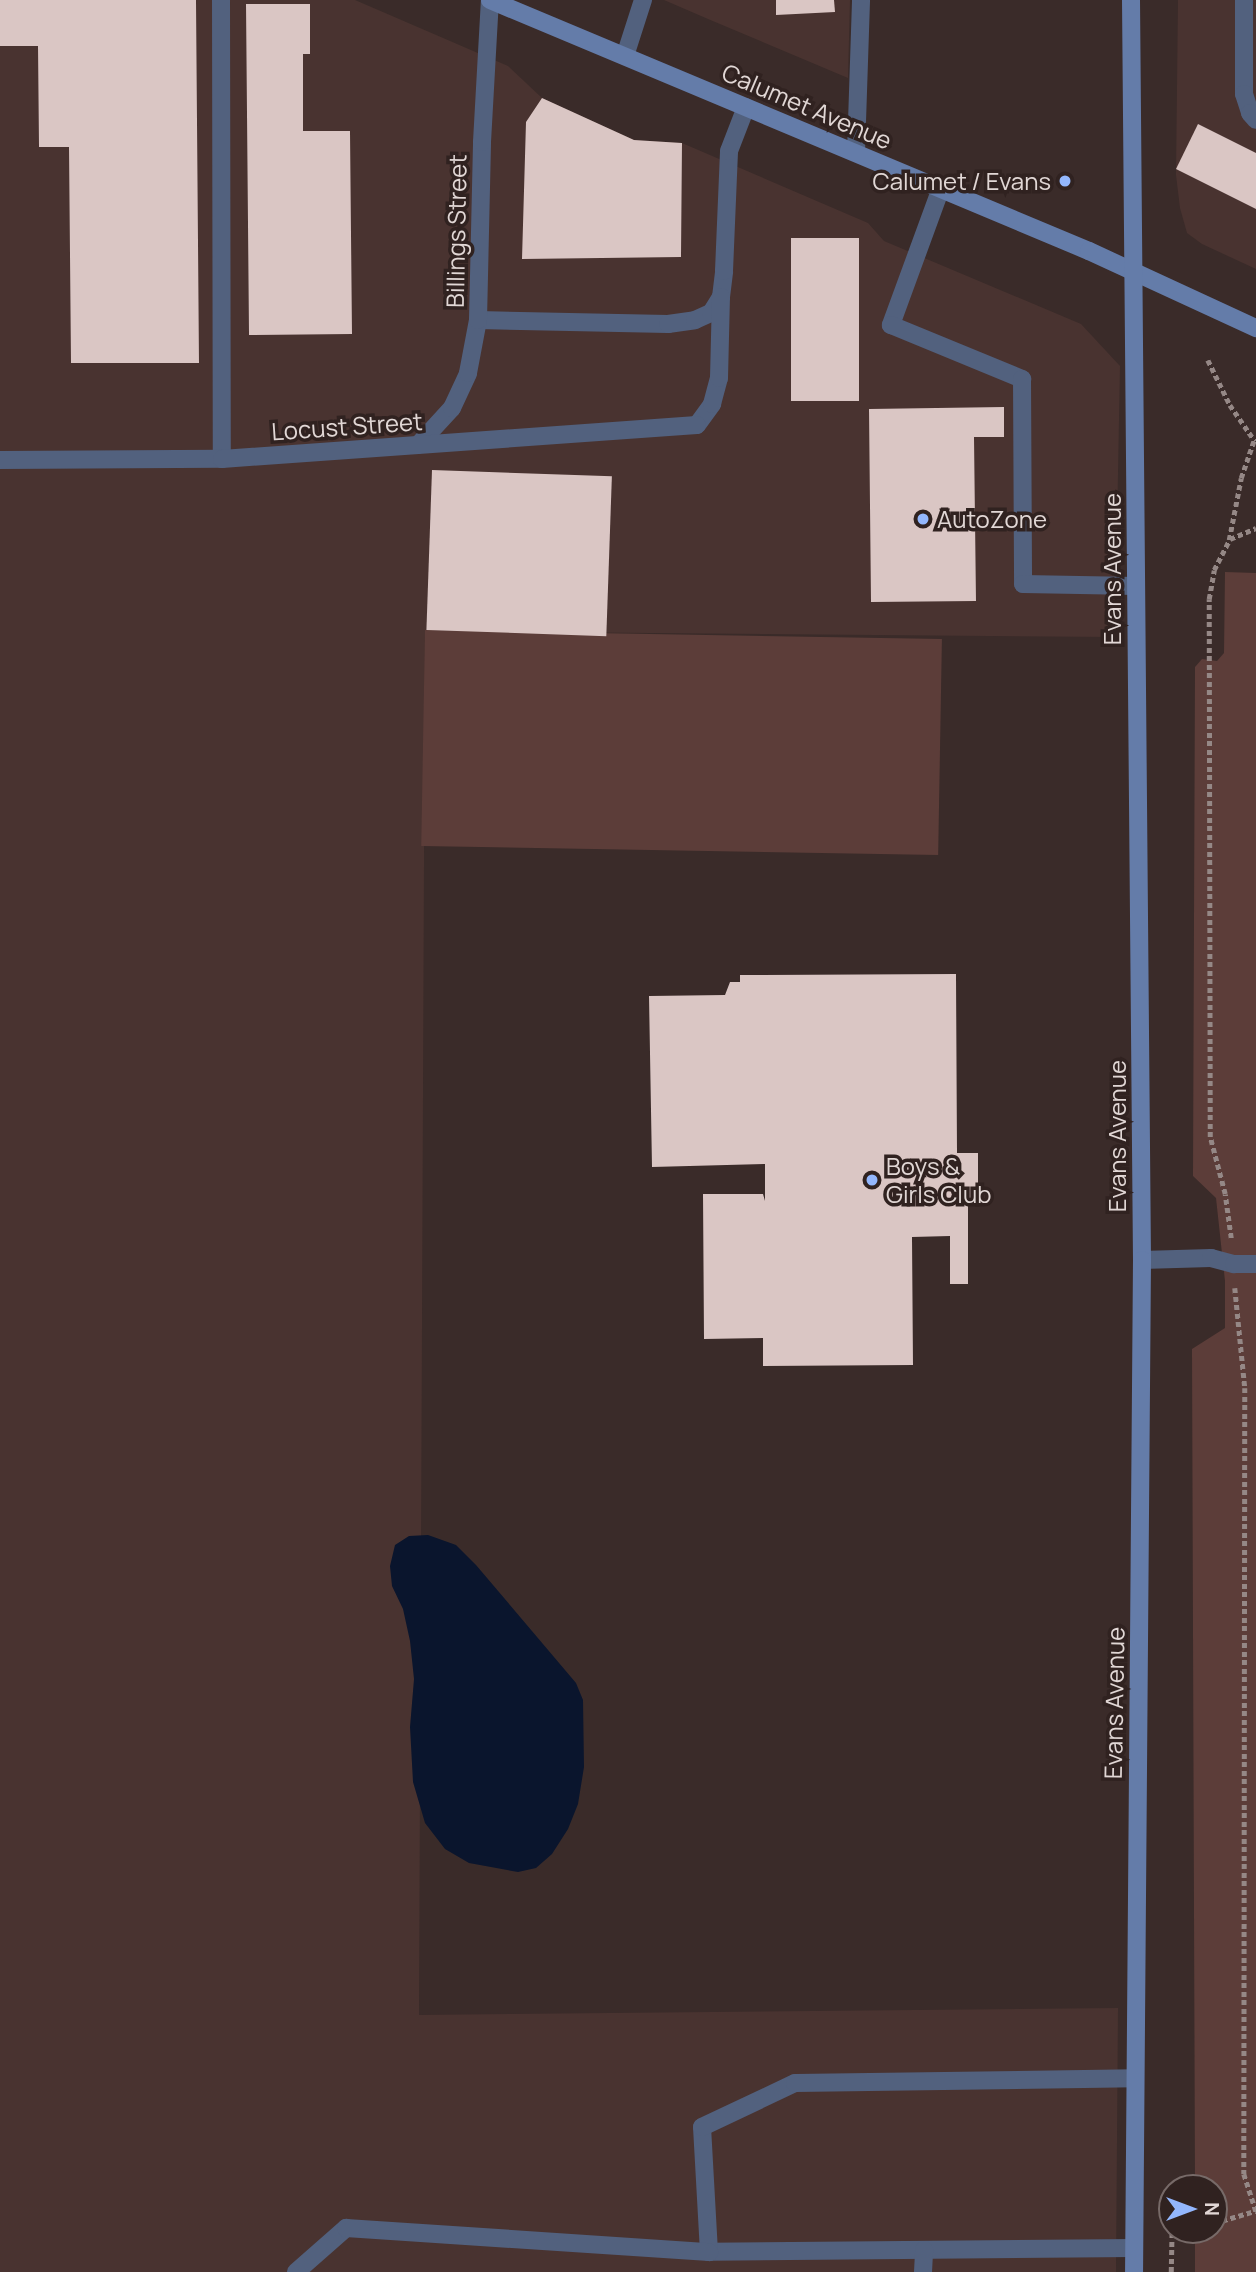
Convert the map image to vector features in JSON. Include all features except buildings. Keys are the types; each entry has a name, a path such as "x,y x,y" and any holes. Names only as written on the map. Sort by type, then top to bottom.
{"street":[{"path":"221,0 222,459"},
{"name":"Calumet Avenue","path":"490,0 941,188 1134,271 1256,328"},
{"name":"Billings Street","path":"418,445 452,408 468,373 478,320 482,142 490,0"},
{"path":"625,56 643,0"},
{"path":"856,152 861,0"},
{"name":"Evans Avenue","path":"1130,0 1142,1260 1134,2272"},
{"path":"1244,0 1244,94 1250,113 1256,120"},
{"path":"478,320 668,324 695,320 711,313 720,298 729,151 746,107"},
{"path":"941,188 891,325 1022,379 1023,584 1136,586"},
{"name":"Locust Street","path":"0,460 222,459 697,425 712,404 719,379 720,298"},
{"path":"1142,1260 1211,1258 1234,1264 1256,1264"},
{"path":"709,2252 702,2127 795,2083 1135,2078"},
{"path":"296,2272 346,2228 709,2252 1134,2248"},
{"path":"923,2272 924,2250"}],"path":[{"path":"1208,360 1230,405 1255,441 1241,478 1229,540 1214,570 1209,599 1210,1137 1225,1194 1245,1388 1244,2174 1256,2212 1228,2219"},
{"path":"1229,540 1256,528"},
{"path":"1171,2272 1172,2244"}],"shaded area":[{"path":"0,0 355,0 508,66 542,98 634,140 682,143 868,223 884,241 1081,324 1120,366 1115,637 425,631 419,2015 1118,2008 1116,2272 0,2272"},
{"path":"664,0 850,0 848,78 708,19"},
{"path":"1178,0 1256,0 1256,269 1202,244 1187,233 1180,208 1176,175"},
{"path":"1225,572 1256,573 1256,2272 1195,2272 1195,2244 1228,2244 1228,2174 1195,2174 1192,1349 1225,1328 1225,1281 1216,1198 1193,1176 1195,667 1202,659 1217,661 1224,653"},
{"path":"425,630 942,639 938,855 421,846"}],"water":[{"path":"428,1535 456,1545 476,1565 576,1683 583,1700 584,1767 578,1804 568,1829 552,1854 536,1868 518,1872 469,1863 445,1849 425,1823 413,1782 410,1727 414,1679 410,1641 403,1609 392,1586 390,1566 395,1545 409,1536"}],"place":[{"name":"Calumet / Evans","path":"1065,181"},
{"name":"AutoZone","path":"923,519"},
{"name":"Boys & Girls Club","path":"872,1180"}]}
